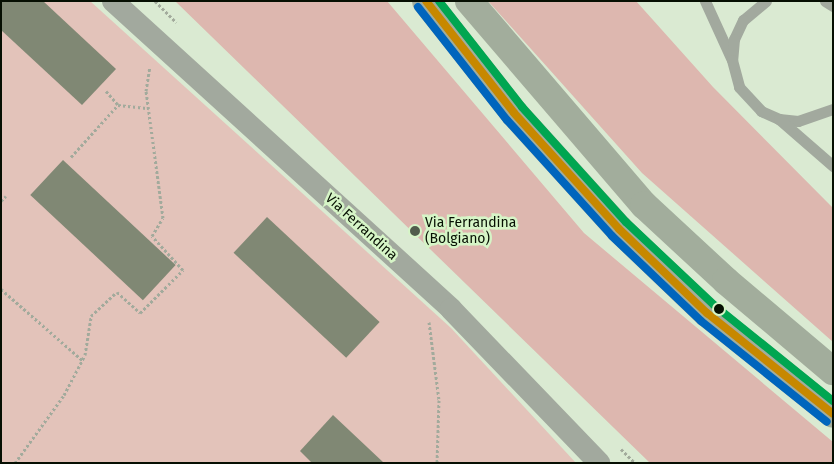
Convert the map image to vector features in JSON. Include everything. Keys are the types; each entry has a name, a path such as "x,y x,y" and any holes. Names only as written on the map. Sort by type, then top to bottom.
{"main road":[{"path":"426,1 514,113 638,248 707,313 833,414"},
{"path":"469,1 644,204 726,281 833,371"}],"street":[{"name":"Via Ferrandina","path":"113,1 434,294 599,463"}],"lane":[{"path":"705,1 732,60 739,87 747,98 779,119 833,166"},
{"path":"732,60 734,39 743,20 766,1"},
{"path":"825,1 833,6"},
{"path":"779,119 798,121 833,109"}],"path":[{"path":"15,463 52,414 82,360 91,316 117,292 140,313 183,270 152,236 164,218 146,91 155,39"},
{"path":"106,91 118,105 149,108"},
{"path":"71,157 118,105"},
{"path":"1,201 6,196"},
{"path":"1,289 82,360"},
{"path":"434,294 428,323 439,400 437,463"}],"shaded area":[{"path":"1,1 90,1 451,328 576,463 1,463"},
{"path":"175,1 387,1 584,233 833,442 833,463 650,463"},
{"path":"488,1 636,1 713,87 833,208 833,342 642,173"}],"building":[{"path":"1,1 43,1 116,69 82,105 1,30"},
{"path":"63,160 176,265 143,300 30,195"},
{"path":"267,217 380,322 346,358 234,253"},
{"path":"333,415 384,463 312,463 300,451"}],"transit line":[{"path":"426,1 514,113 619,229 707,313 833,414"},
{"path":"439,1 522,107 626,222 714,305 833,401"},
{"path":"418,7 507,120 612,236 701,321 827,422"}],"place":[{"name":"Via Ferrandina (Bolgiano)","path":"415,231"}]}
